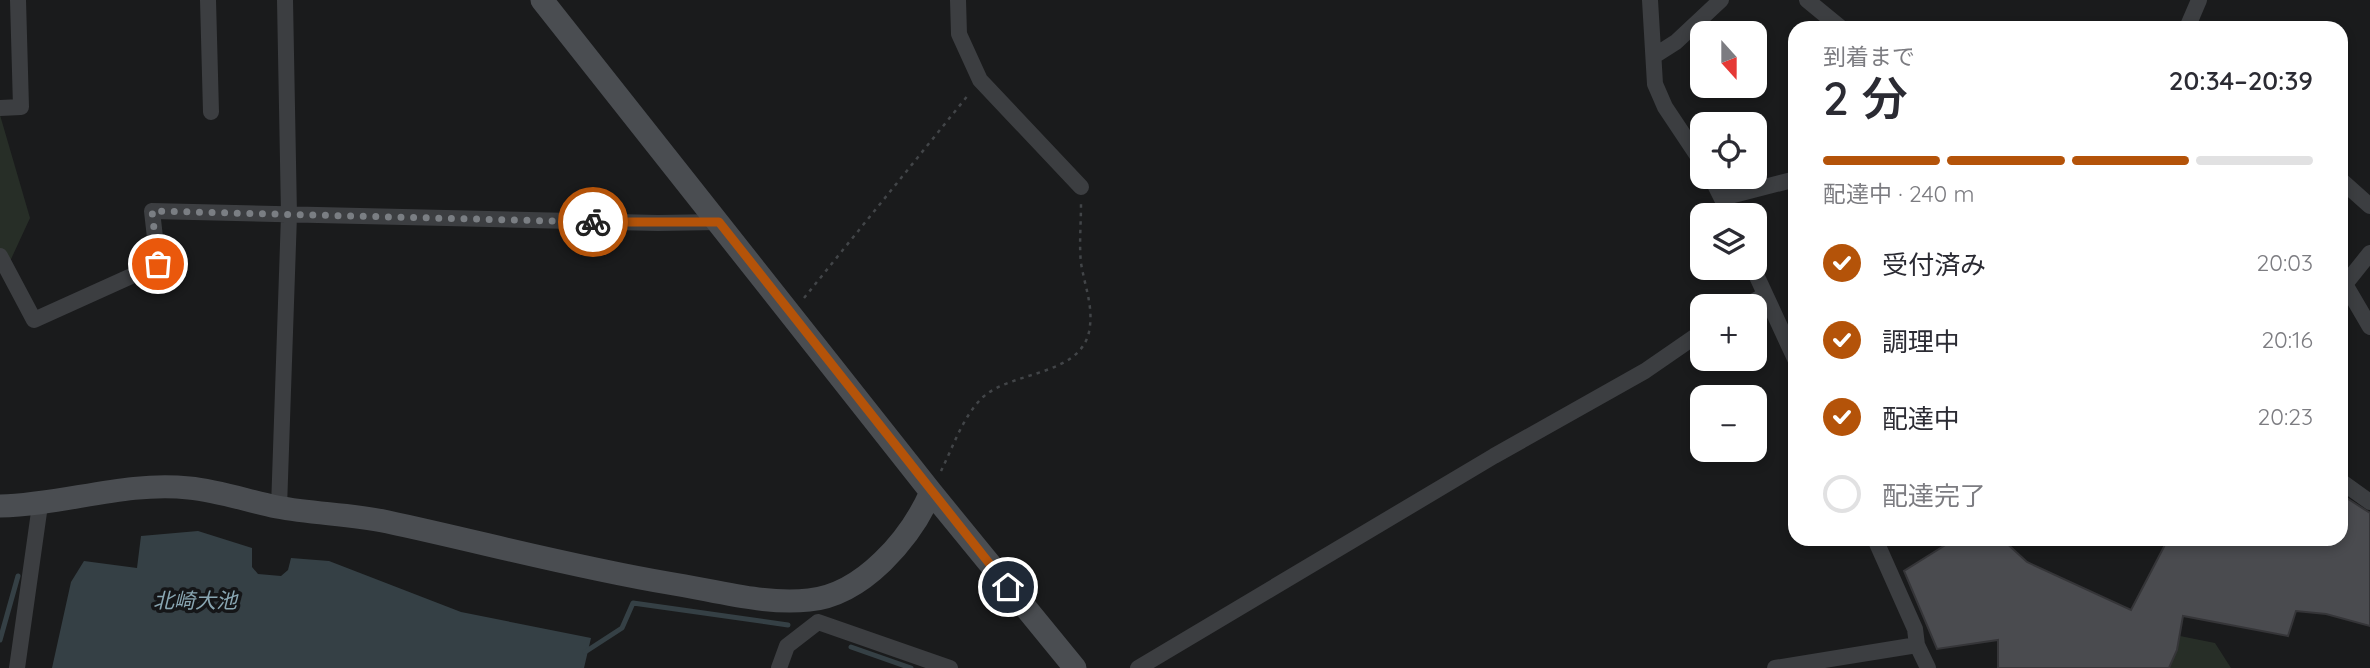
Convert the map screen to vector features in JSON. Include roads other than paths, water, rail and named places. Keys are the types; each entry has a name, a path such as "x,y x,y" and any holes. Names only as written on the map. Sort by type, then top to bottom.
{"street":[{"path":"0,108 21,107 18,0"},
{"path":"208,0 211,112"},
{"path":"279,508 289,215 285,0"},
{"path":"542,0 931,492 1075,668"},
{"path":"958,0 959,34 980,80 1081,187"},
{"path":"1650,0 1655,84 1665,107 1690,144"},
{"path":"1654,57 1676,42 1721,0"},
{"path":"1807,0 1832,21"},
{"path":"2190,21 2199,0"},
{"path":"1722,198 1788,181"},
{"path":"2348,186 2370,206"},
{"path":"1717,189 1724,203"},
{"path":"0,256 34,320 158,264 152,211 645,223 719,222"},
{"path":"2348,277 2370,253"},
{"path":"2348,288 2370,327"},
{"path":"1767,299 1788,344"},
{"path":"1138,668 1494,456 1645,371 1690,340"},
{"path":"2348,486 2370,502"},
{"path":"0,506 40,505 122,489 189,488 279,508 384,521 612,574 755,598 814,611 950,668"},
{"path":"779,668 787,646 814,611 870,572 908,532 923,511 931,492"},
{"path":"17,668 40,505"},
{"path":"1878,546 1915,629 1917,645 1928,668"},
{"path":"1775,668 1917,645"}],"water":[{"name":"北崎大池","path":"198,531 252,548 252,567 258,574 281,576 288,570 291,558 329,561 461,612 591,638 584,668 52,668 71,582 84,561 137,568 141,536"}],"waterway":[{"path":"0,640 18,576"},
{"path":"585,652 622,628 633,603 788,625"},
{"path":"851,647 911,668"}]}
